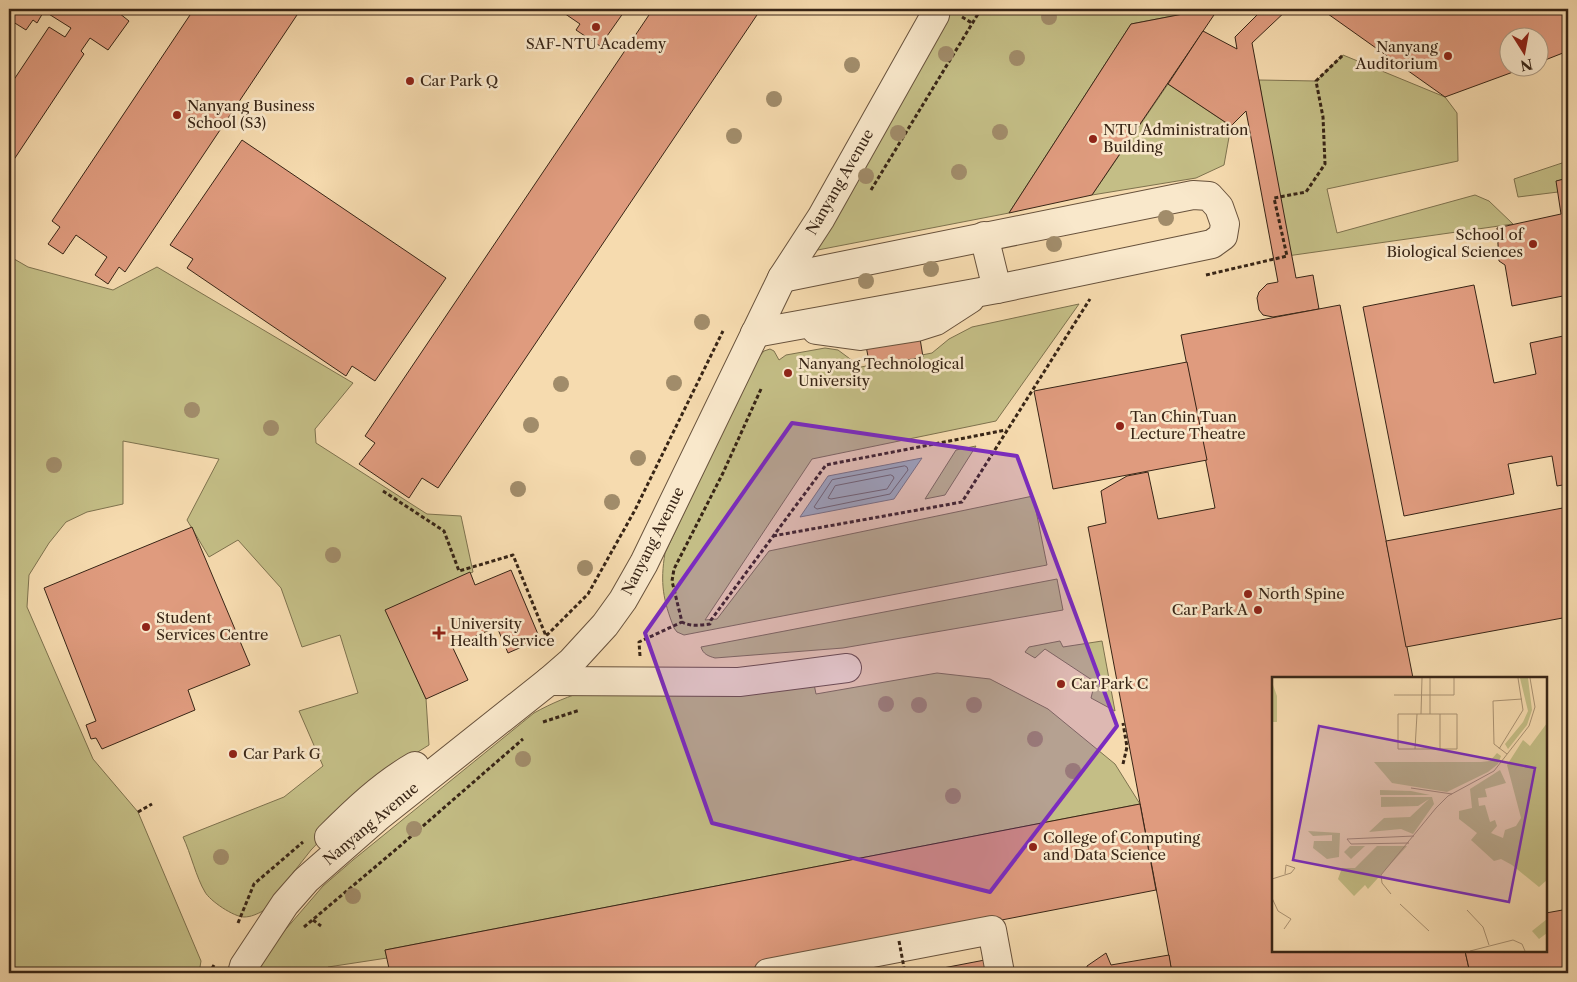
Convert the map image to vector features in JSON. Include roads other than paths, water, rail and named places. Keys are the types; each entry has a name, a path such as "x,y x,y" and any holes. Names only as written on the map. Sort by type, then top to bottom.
{"street":[{"name":"Nanyang Avenue","path":"242,973 244,966 285,904 306,880 379,816 550,681 572,661 598,632 622,600 644,563 782,278 821,218 935,15 936,9"},
{"path":"755,333 997,289 1212,244 1223,236 1225,224 1219,207 1209,196 1193,195 782,278"},
{"path":"984,236 997,289"},
{"path":"550,681 739,682 847,668"},
{"path":"768,973 876,963 992,930 1000,973"}],"water":[{"path":"922,458 894,499 800,517 828,476"}],"place":[{"name":"SAF-NTU Academy","path":"596,27"},
{"name":"Nanyang Auditorium","path":"1448,56"},
{"name":"Car Park Q","path":"410,81"},
{"name":"Nanyang Business School (S3)","path":"177,115"},
{"name":"NTU Administration Building","path":"1093,139"},
{"name":"School of Biological Sciences","path":"1533,244"},
{"name":"Nanyang Technological University","path":"788,373"},
{"name":"Tan Chin Tuan Lecture Theatre","path":"1120,426"},
{"name":"North Spine","path":"1248,594"},
{"name":"Car Park A","path":"1258,610"},
{"name":"Student Services Centre","path":"146,627"},
{"name":"University Health Service","path":"439,633"},
{"name":"Car Park C","path":"1061,684"},
{"name":"Car Park G","path":"233,754"},
{"name":"College of Computing and Data Science","path":"1033,847"}]}
